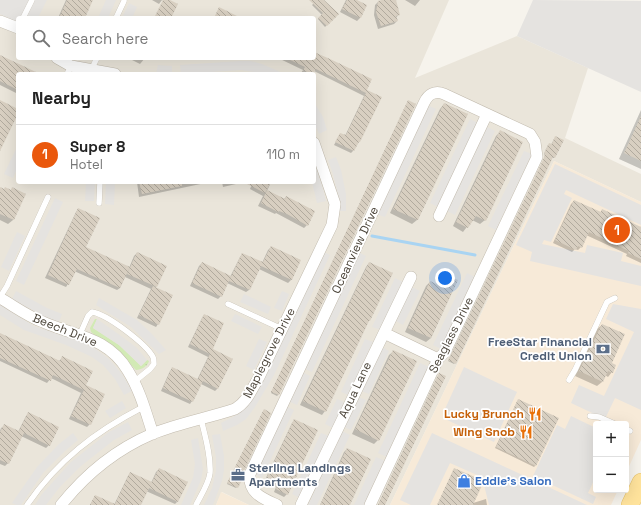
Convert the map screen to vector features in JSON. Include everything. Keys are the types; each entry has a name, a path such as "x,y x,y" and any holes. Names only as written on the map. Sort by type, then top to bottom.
{"main road":[{"path":"630,505 641,482"}],"street":[{"path":"0,21 16,27"},
{"path":"60,60 69,70 93,70 104,72"},
{"name":"Oceanview Drive","path":"277,505 261,497 253,490 249,482 250,474 429,95 437,92 487,114 530,134 535,142"},
{"path":"439,216 487,114"},
{"name":"Seaglass Drive","path":"370,505 438,359 445,352 537,157 535,142"},
{"name":"Maplegrove Drive","path":"61,505 78,486 108,459 129,446 153,434 227,412 241,406 259,377 332,225 336,204 316,148"},
{"name":"Aqua Lane","path":"301,505 411,277"},
{"name":"Beech Drive","path":"0,297 32,318 52,326 80,334 106,347 128,370 134,382 153,434"},
{"path":"384,333 438,359"}],"lane":[{"path":"24,16 32,0"},
{"path":"117,16 124,1"},
{"path":"93,70 96,60"},
{"path":"99,203 100,184"},
{"path":"0,297 7,286 48,197"},
{"path":"569,380 606,304 609,300 616,298"},
{"path":"228,304 282,329"},
{"path":"80,334 88,316 92,312 98,313 110,320 141,344 153,357 154,364 134,382"},
{"path":"27,505 38,489 56,468 77,448 104,429 143,407"},
{"path":"590,416 599,416 609,421"},
{"path":"196,505 210,473 208,450 201,419"}],"shaded area":[{"path":"0,0 449,0 415,78 517,36 588,68 565,138 641,174 641,202 554,161 390,505 249,505 222,492 216,505 0,505"},
{"path":"0,0 47,0 39,16 16,16 16,22 0,14"},
{"path":"106,0 116,0 109,16 99,16"},
{"path":"533,0 641,1 641,92 517,36"},
{"path":"129,3 137,7 133,16 123,16"},
{"path":"251,61 280,72 252,72 241,70 181,72 180,65"},
{"path":"158,65 172,66 172,72 156,72"},
{"path":"316,105 323,117 327,130 319,134 316,127"},
{"path":"427,105 436,109 385,217 376,214"},
{"path":"470,119 478,123 438,207 430,203"},
{"path":"487,127 495,131 455,215 447,211"},
{"path":"16,149 16,171 13,178 4,174"},
{"path":"524,151 532,154 496,230 488,226"},
{"path":"336,157 341,170 346,194 346,211 339,211 338,195 328,160"},
{"path":"554,161 641,202 641,440 629,466 629,421 593,421 593,493 617,493 611,505 390,505"},
{"path":"555,164 641,205 641,225 566,190 564,194 572,198 551,242 544,240 542,244 585,253 587,245 623,253 621,261 641,266 641,286 530,261 532,252 516,245"},
{"path":"316,166 326,201 317,203 312,184 316,184"},
{"path":"86,184 95,184 94,201 85,201"},
{"path":"106,184 115,184 114,205 105,204"},
{"path":"55,198 63,202 24,285 16,281"},
{"path":"17,232 25,236 9,271 1,267"},
{"path":"322,251 330,255 274,375 246,419 223,431 221,423 244,409"},
{"path":"358,252 366,256 312,372 303,368"},
{"path":"467,273 475,277 441,349 433,345"},
{"path":"395,278 403,282 381,330 372,327"},
{"path":"412,287 420,291 403,325 396,321"},
{"path":"16,291 47,308 62,314 59,322 43,316 12,299"},
{"path":"282,291 289,294 282,311 274,308"},
{"path":"244,294 271,307 268,314 240,302"},
{"path":"99,298 137,320 166,350 159,354 131,327 96,305"},
{"path":"613,304 641,309 641,410 615,398 605,419 571,403 579,385 604,396 634,332 606,319"},
{"path":"0,305 34,326 84,343 97,350 109,359 122,374 132,391 124,395 115,379 103,365 92,357 66,345 24,330 0,315"},
{"path":"235,314 262,327 258,334 231,321"},
{"path":"97,319 137,348 147,360 141,366 119,345 93,328"},
{"path":"259,339 267,342 254,370 246,366"},
{"path":"365,339 373,342 348,395 341,392"},
{"path":"382,347 389,351 369,394 361,391"},
{"path":"420,363 429,367 387,457 378,453"},
{"path":"464,367 517,392 494,442 445,419 449,411 445,409"},
{"path":"302,372 310,376 297,405 288,401"},
{"path":"358,397 366,400 351,430 344,427"},
{"path":"337,399 344,402 333,428 325,424"},
{"path":"122,401 126,408 110,418 105,411"},
{"path":"286,406 294,410 262,478 254,474"},
{"path":"571,416 593,427 593,482 588,493 596,497 593,504 533,476 557,425 565,429"},
{"path":"128,422 132,430 114,440 81,466 59,488 46,505 35,505 42,494 71,462 109,432"},
{"path":"342,431 350,435 317,505 308,505"},
{"path":"73,433 78,440 43,473 21,505 12,503 37,467 59,444"},
{"path":"321,433 329,436 300,498 292,494"},
{"path":"432,433 587,505 489,505 484,485 486,479 450,463 430,505 411,505 400,500"},
{"path":"220,434 224,456 222,481 213,505 204,505 212,488 216,471 216,457 212,435"},
{"path":"198,438 203,469 201,480 190,505 181,505 193,478 195,464 191,440"},
{"path":"376,457 385,461 364,505 354,505"},
{"path":"221,492 249,505 216,505"}],"green space":[{"path":"95,319 97,319 93,328 119,345 141,366 147,360 149,361 147,365 136,370 91,332 90,328"}],"building":[{"path":"67,0 93,0 86,16 60,16"},
{"path":"163,0 170,0 178,4 172,16 155,16"},
{"path":"309,0 324,0 339,14 327,26 318,18 323,13"},
{"path":"347,0 357,0 367,5 361,18 342,9"},
{"path":"396,0 400,15 396,16 398,21 381,26 376,12 378,1"},
{"path":"219,7 237,16 215,16"},
{"path":"316,53 372,79 367,90 382,97 354,151 335,142 340,133 346,135 366,93 316,69 314,72 307,72 303,70 305,67 290,60 316,60"},
{"path":"0,55 36,72 16,72 16,89 0,81"},
{"path":"0,100 16,108 16,118 0,151"},
{"path":"408,100 416,104 279,395 271,392"},
{"path":"444,103 468,114 418,220 393,209"},
{"path":"641,116 641,161 624,153"},
{"path":"500,130 523,142 486,221 476,216 468,228 456,222"},
{"path":"555,136 564,140 555,158 553,157 456,364 448,360 543,160 544,153 549,143 552,144"},
{"path":"140,184 182,184 182,186 142,194"},
{"path":"247,184 270,184 265,193"},
{"path":"0,187 4,189 5,187 11,190 12,187 26,194 14,220 0,214"},
{"path":"267,190 285,199 286,196 315,211 308,226 287,214 278,212 261,203"},
{"path":"574,200 601,212 602,209 641,227 641,259 628,253 629,251 589,232 582,248 578,246 576,250 555,240"},
{"path":"78,208 100,218 86,247 130,267 120,288 77,269 69,285 48,275"},
{"path":"271,246 301,260 292,280 261,266"},
{"path":"137,252 167,266 157,287 127,274"},
{"path":"242,253 263,262 250,290 229,281"},
{"path":"202,262 231,276 222,297 192,283"},
{"path":"369,262 393,273 326,412 303,401"},
{"path":"446,275 458,280 431,338 408,328 430,281 441,286"},
{"path":"153,286 173,295 159,325 139,315"},
{"path":"204,314 224,323 213,349 233,359 218,389 203,381 193,402 163,388 172,367 202,381 198,379 210,354 190,344"},
{"name":"FreeStar Financial Credit Union","path":"602,324 625,334 612,363 616,365 613,373 608,371 603,382 579,371"},
{"path":"0,333 60,361 62,356 93,371 86,385 105,394 91,425 71,416 84,390 53,375 51,381 0,358"},
{"path":"393,350 417,361 379,441 355,429"},
{"path":"439,373 446,376 385,505 378,505"},
{"path":"518,399 559,418 536,466 496,447"},
{"path":"264,409 271,413 244,471 243,478 238,488 227,483"},
{"path":"28,412 59,427 50,446 24,433 9,464 0,460 0,432 4,424 23,433 19,431"},
{"path":"294,419 318,430 288,495 276,489 278,484 266,479"},
{"path":"347,448 371,459 350,505 320,505"},
{"path":"159,468 188,482 178,502 149,488"},
{"path":"454,468 484,481 473,505 437,505"},
{"path":"130,472 152,482 141,505 90,505 95,495 115,504"}],"waterway":[{"path":"372,236 475,255"}],"place":[{"name":"Super 8","path":"617,230"},
{"name":"FreeStar Financial Credit Union","path":"603,349"},
{"name":"Lucky Brunch","path":"535,414"},
{"name":"Wing Snob","path":"526,432"},
{"name":"Sterling Landings Apartments","path":"238,475"},
{"name":"Eddie's Salon","path":"464,481"}]}
